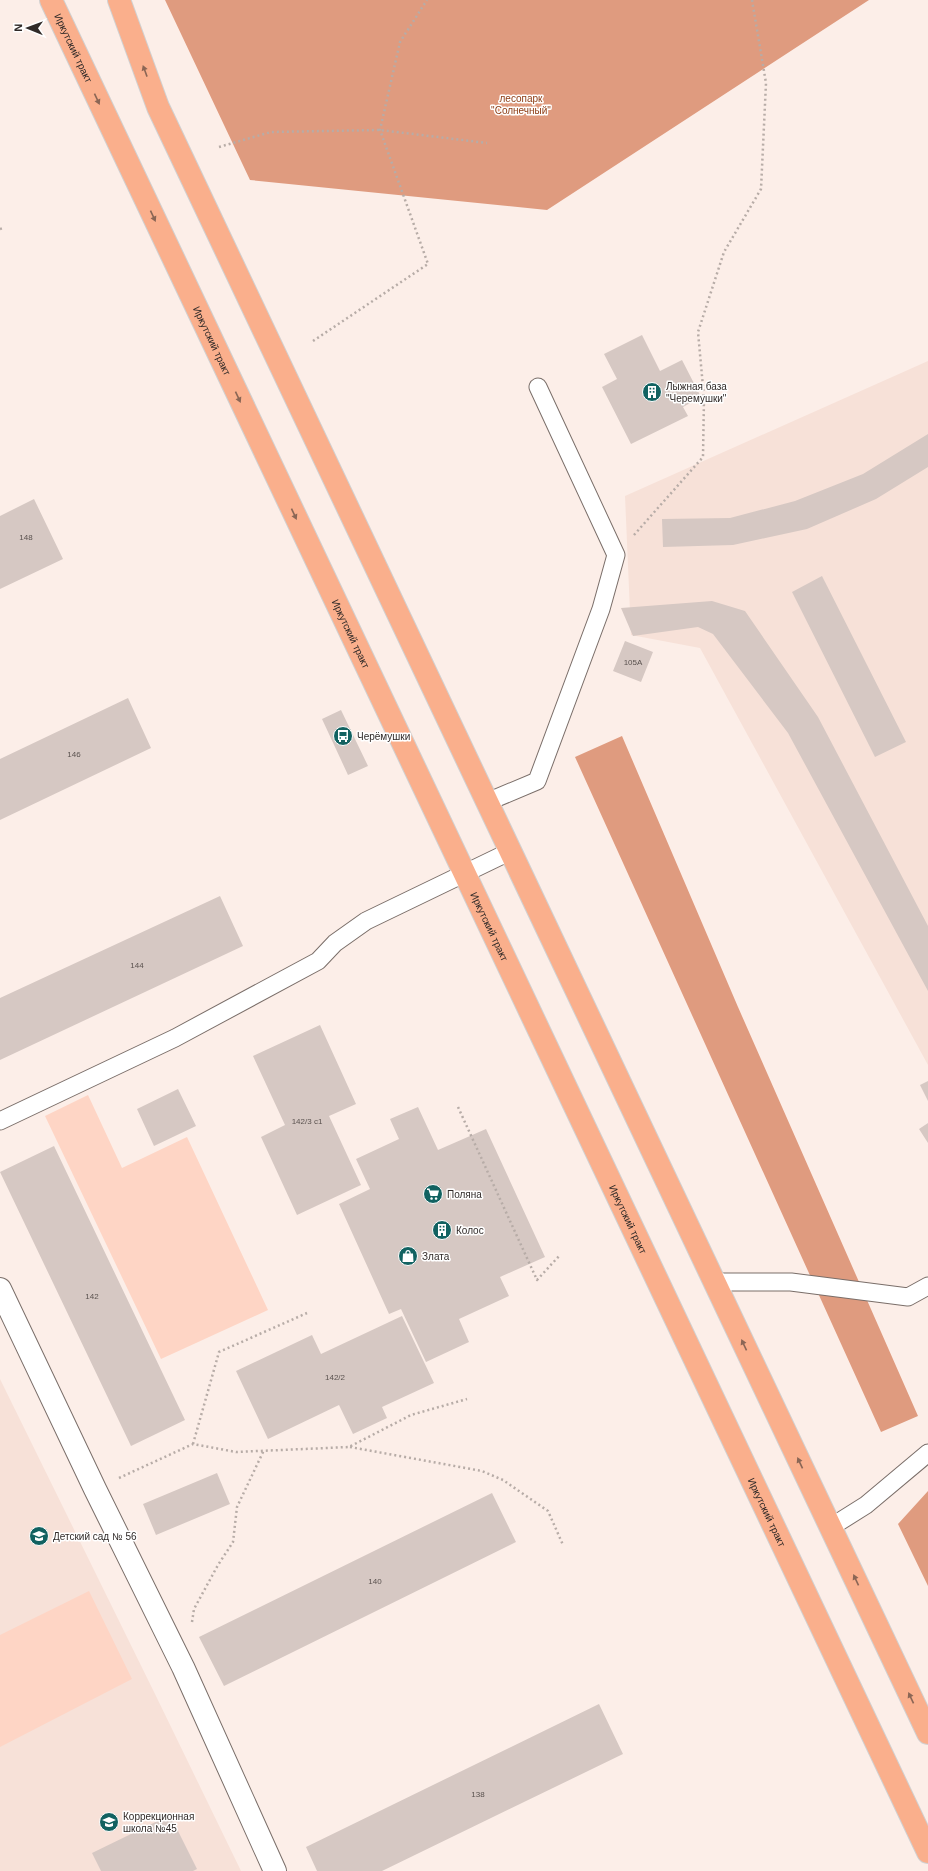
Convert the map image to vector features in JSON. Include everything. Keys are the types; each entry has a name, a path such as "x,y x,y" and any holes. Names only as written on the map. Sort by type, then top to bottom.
{"main road":[{"name":"Иркутский тракт","path":"50,0 928,1852"},
{"path":"119,0 158,107 928,1733"}],"street":[{"path":"0,1289 95,1489 183,1667 275,1871"}],"lane":[{"path":"487,802 537,781 601,609 616,555 538,387"},
{"path":"0,1121 175,1038 318,961 335,943 366,921 510,851"},
{"path":"715,1282 791,1282 908,1297 928,1286"},
{"path":"830,1527 871,1501 928,1453"}],"path":[{"path":"313,340 428,264 380,130 400,42 427,0"},
{"path":"616,555 703,457 704,398 698,332 724,252 761,188 766,83 752,0"},
{"path":"219,147 271,132 380,130 487,143"},
{"path":"458,1107 537,1280 560,1255"},
{"path":"193,1444 219,1352 307,1313"},
{"path":"349,1447 411,1416 467,1399"},
{"path":"95,1489 193,1444 236,1452 349,1447 482,1471 503,1480 548,1511 563,1545"},
{"path":"191,1624 194,1609 218,1565 233,1542 237,1508 264,1450"}],"shaded area":[{"path":"928,361 928,1065 700,648 631,635 625,496"},
{"path":"88,1095 122,1168 187,1137 268,1310 161,1359 45,1116"},
{"path":"0,1379 155,1694 241,1871 0,1871"},
{"path":"89,1591 132,1679 0,1747 0,1635"}],"green space":[{"name":"лесопарк \"Солнечный\"","path":"165,0 869,0 547,210 250,180"},
{"path":"622,736 738,1007 918,1416 881,1432 575,757"},
{"path":"928,1491 928,1586 898,1524"}],"building":[{"name":"Лыжная база \"Черемушки\"","path":"642,335 660,371 682,360 701,397 683,407 688,416 631,444 602,387 617,379 604,354"},
{"path":"928,434 928,467 876,499 807,529 733,545 663,547 662,519 730,518 795,501 863,474"},
{"path":"34,499 63,559 0,589 0,516"},
{"path":"822,576 906,742 875,757 792,592"},
{"path":"712,601 745,611 818,717 928,926 928,991 788,733 713,634 698,627 633,636 621,608"},
{"path":"625,641 653,652 641,682 613,671"},
{"path":"128,698 151,748 0,820 0,759"},
{"path":"341,710 368,766 348,775 322,719"},
{"path":"220,896 243,946 0,1060 0,998"},
{"path":"320,1025 356,1104 329,1116 361,1185 297,1215 261,1137 285,1125 253,1056"},
{"path":"928,1081 928,1101 920,1085"},
{"path":"178,1089 196,1126 154,1146 137,1109"},
{"name":"Колос","path":"418,1107 438,1150 486,1129 545,1257 500,1277 509,1296 459,1319 469,1342 426,1362 401,1309 389,1314 339,1204 370,1189 356,1159 399,1139 390,1119"},
{"path":"928,1123 928,1143 919,1129"},
{"path":"54,1146 185,1420 131,1446 0,1172"},
{"path":"402,1316 434,1383 382,1407 387,1418 353,1434 339,1405 268,1439 236,1371 312,1335 321,1354"},
{"path":"217,1473 230,1504 156,1535 143,1504"},
{"path":"492,1493 516,1542 224,1686 199,1637"},
{"path":"599,1704 623,1754 382,1871 317,1871 306,1847"},
{"path":"170,1815 197,1869 193,1871 101,1871 92,1853"}],"place":[{"name":"Лыжная база \"Черемушки\"","path":"652,392"},
{"name":"Черёмушки","path":"343,736"},
{"name":"Поляна","path":"433,1194"},
{"name":"Колос","path":"442,1230"},
{"name":"Злата","path":"408,1256"},
{"name":"Детский сад № 56","path":"39,1536"},
{"name":"Коррекционная школа №45","path":"109,1822"}]}
